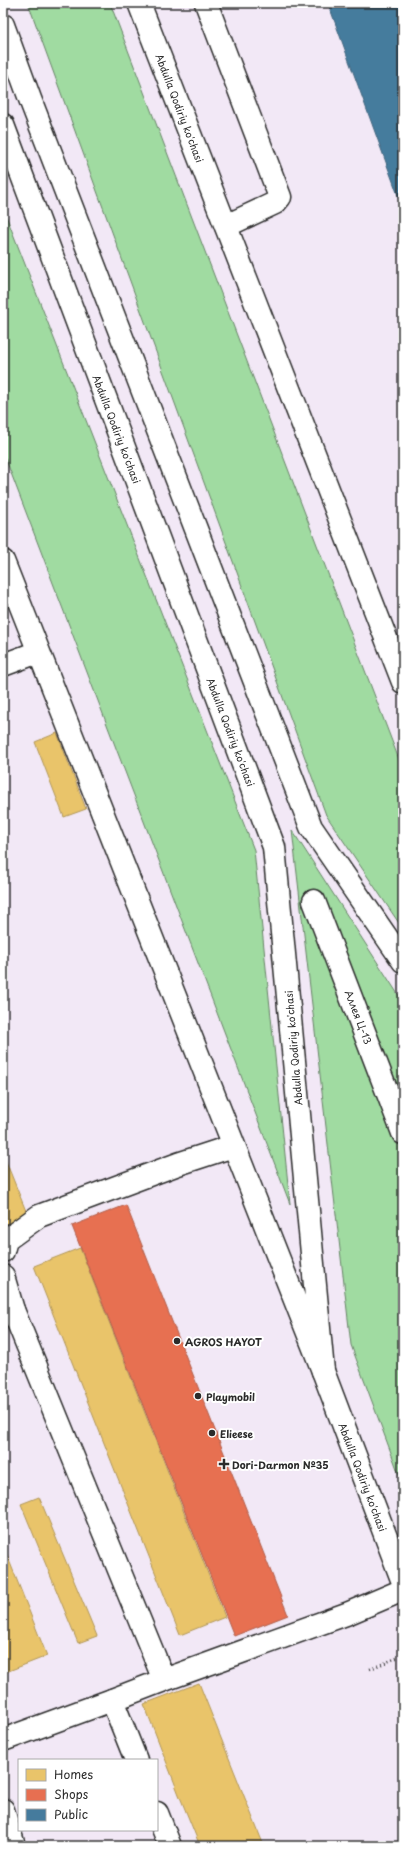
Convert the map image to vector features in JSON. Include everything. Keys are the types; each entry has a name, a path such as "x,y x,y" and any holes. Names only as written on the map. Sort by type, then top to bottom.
{"main road":[{"name":"Abdulla Qodiriy ko'chasi","path":"139,3 403,682"},
{"path":"206,3 280,197 275,204 226,226"},
{"path":"3,24 30,99 312,827 403,961"},
{"name":"Abdulla Qodiriy ko'chasi","path":"3,125 274,847 323,1371"},
{"name":"Abdulla Qodiriy ko'chasi","path":"3,561 323,1371 403,1582"},
{"path":"3,665 38,652"},
{"name":"Аллея Ц-13","path":"314,901 403,1133"},
{"path":"3,1251 6,1240 39,1216 178,1164 233,1146"},
{"path":"3,1276 8,1312 164,1680"},
{"path":"3,1740 349,1613 403,1590"},
{"path":"112,1700 136,1759"},
{"path":"3,1810 14,1846"},
{"path":"158,1816 170,1846"}],"path":[{"path":"370,1669 399,1657"}],"green space":[{"path":"28,3 110,3 403,770 403,929 326,815"},
{"path":"3,208 254,850 290,1204 3,452"},
{"path":"292,830 403,1002 403,1485 351,1345"}],"building: Homes":[{"path":"57,733 86,809 64,817 35,742"},
{"path":"3,1154 30,1221 3,1231"},
{"path":"80,1248 225,1617 180,1635 34,1266"},
{"path":"39,1497 97,1636 78,1643 21,1504"},
{"path":"3,1545 47,1656 6,1672 3,1666"},
{"path":"199,1683 264,1846 200,1846 180,1797 144,1704"}],"building: Shops":[{"path":"126,1205 288,1615 234,1636 72,1226"}],"building: Public":[{"path":"328,3 403,3 403,209"}],"place":[{"name":"AGROS HAYOT","path":"177,1341"},
{"name":"Playmobil","path":"198,1396"},
{"name":"Elieese","path":"212,1433"},
{"name":"Dori-Darmon №35","path":"224,1464"}]}
